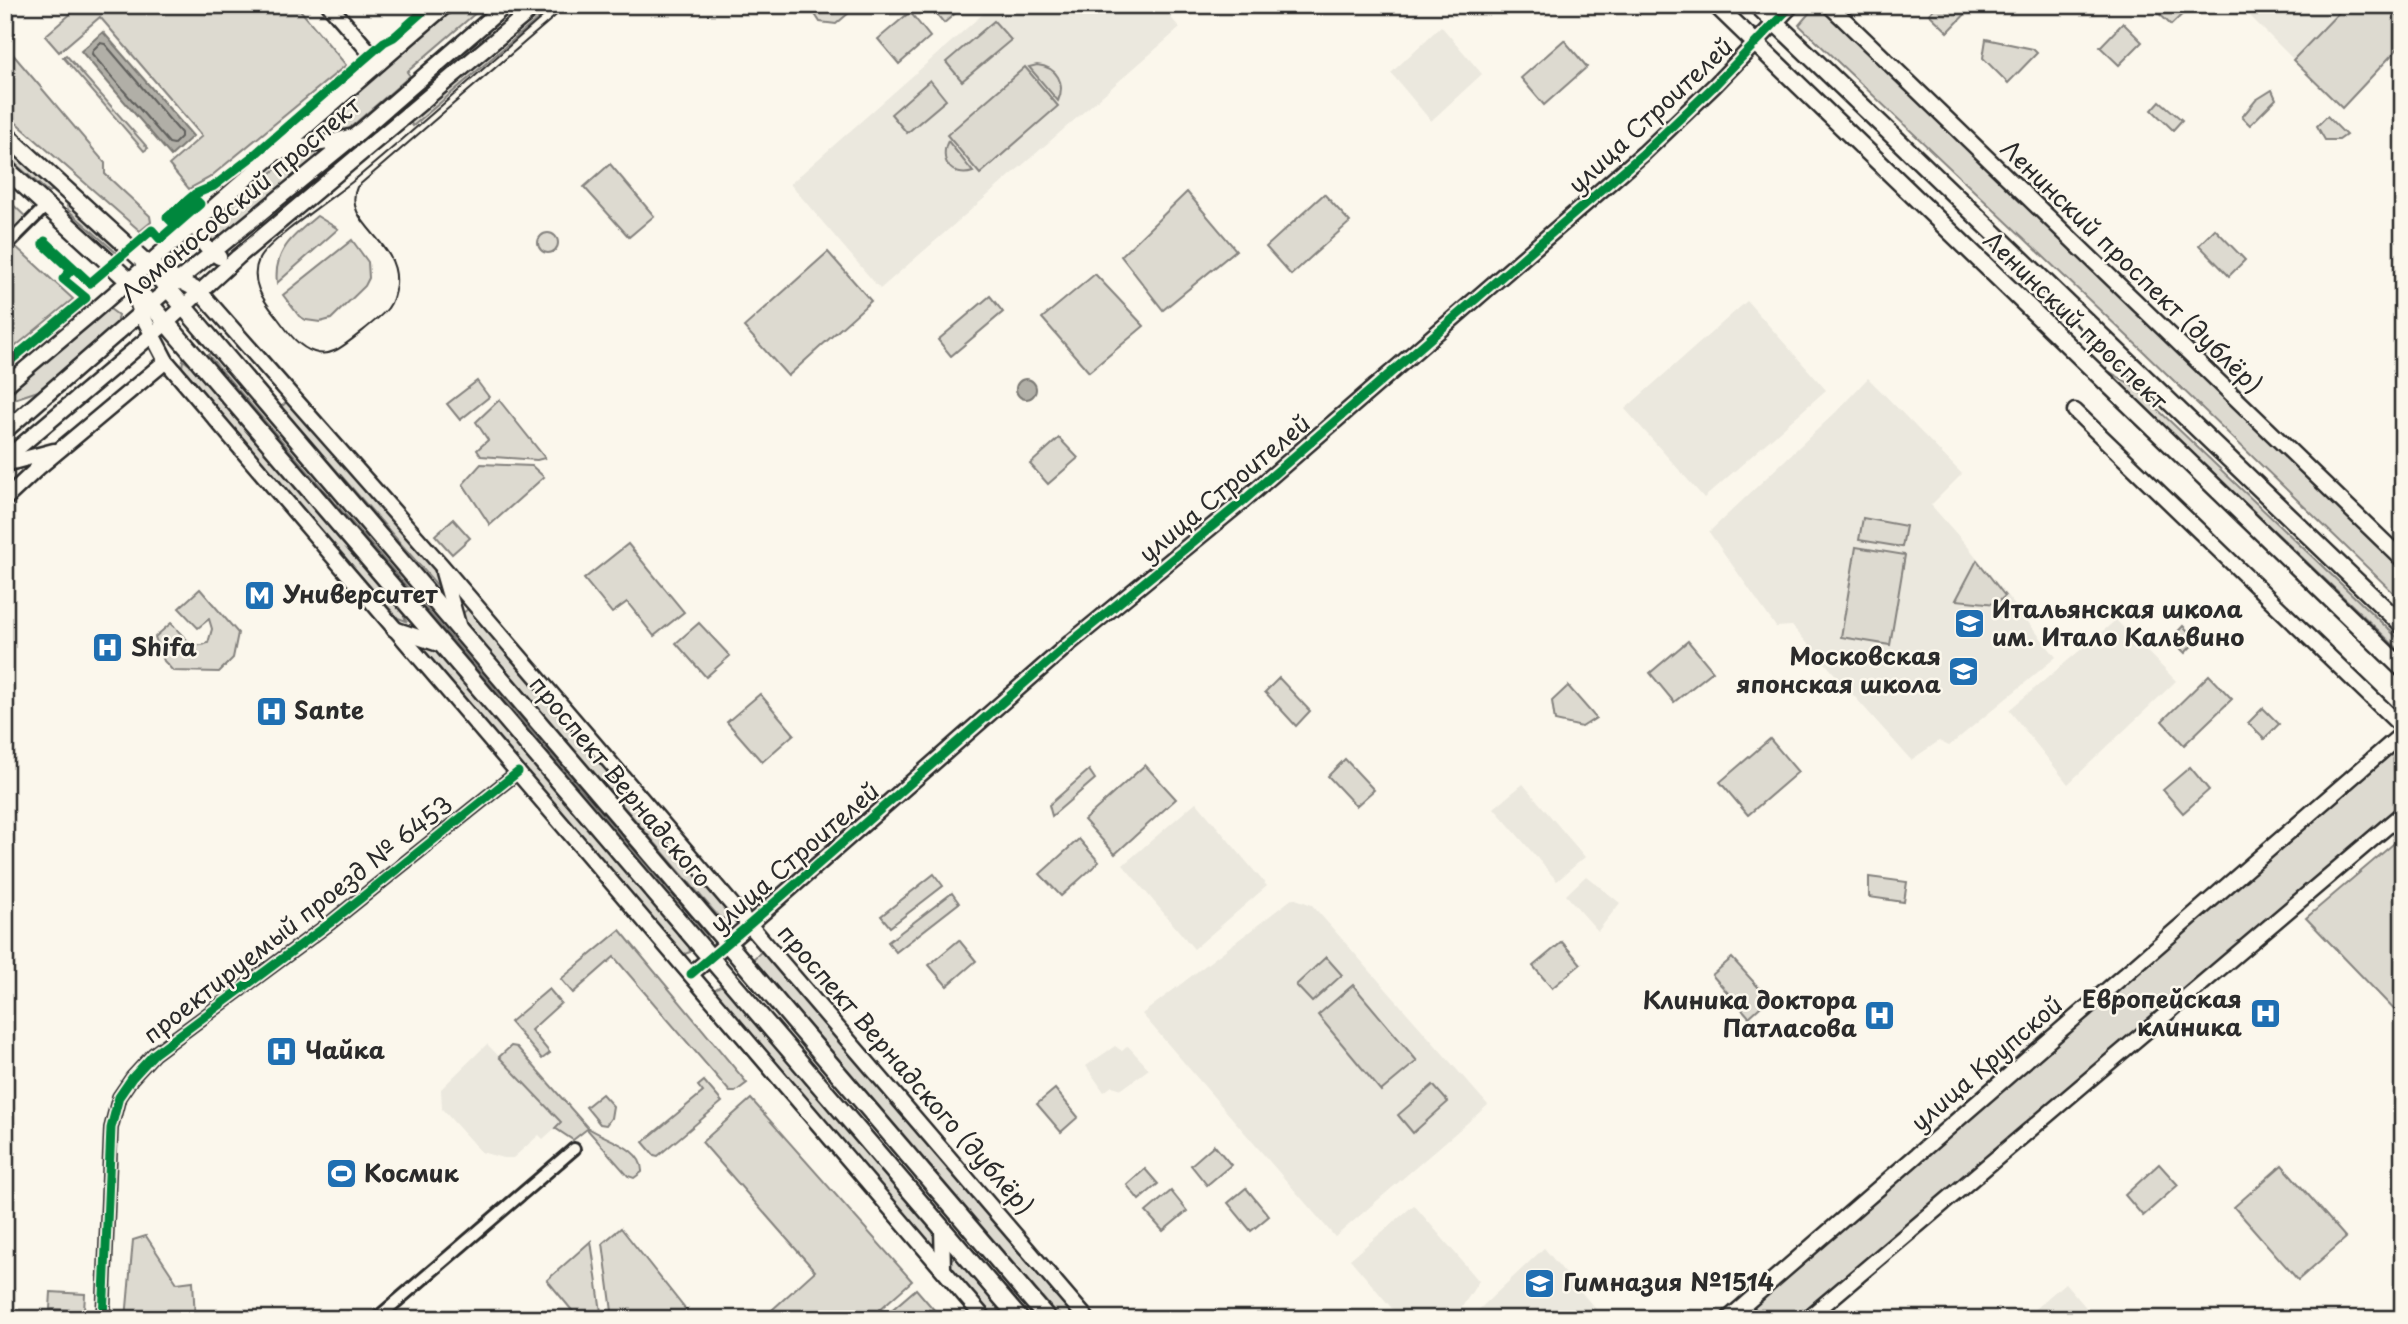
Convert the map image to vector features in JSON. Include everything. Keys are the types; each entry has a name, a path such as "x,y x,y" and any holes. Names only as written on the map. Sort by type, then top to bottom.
{"main road":[{"name":"Ленинский проспект","path":"1716,5 2403,669"},
{"name":"Ленинский проспект","path":"1758,5 2403,625"},
{"path":"5,134 148,265"},
{"path":"5,168 130,281"},
{"name":"проспект Вернадского","path":"148,265 174,284 184,306 1048,1319"},
{"name":"проспект Вернадского","path":"130,281 146,309 166,323 1020,1319"}],"street":[{"path":"328,5 379,63"},
{"path":"7,387 446,5"},
{"name":"Ломоносовский проспект","path":"5,431 174,284 357,134 506,5"},
{"name":"Ломоносовский проспект","path":"5,462 238,257 537,5"},
{"name":"улица Строителей","path":"691,974 1070,643 1243,501 1644,153 1792,5"},
{"name":"Ленинский проспект (дублёр)","path":"1829,5 2403,560"},
{"path":"271,155 289,148 327,143 357,134"},
{"path":"5,247 44,202 52,203 60,198 62,193 58,181"},
{"path":"201,216 197,230 200,240 212,253 229,259 238,257"},
{"name":"проспект Вернадского (дублёр)","path":"174,284 200,291 441,565 1087,1319"},
{"path":"146,309 152,334 166,361 985,1319"},
{"path":"5,499 166,361"},
{"path":"2075,411 2403,728"},
{"path":"5,462 41,456 64,446"},
{"name":"проспект Вернадского (дублёр)","path":"441,565 459,628"},
{"path":"393,628 442,645"},
{"name":"улица Крупской","path":"1728,1319 2403,733"},
{"name":"проектируемый проезд № 6453","path":"103,1319 111,1128 119,1097 132,1078 153,1055 330,923 518,772"},
{"path":"1807,1319 2403,813"},
{"path":"376,1319 574,1149"},
{"path":"942,1228 943,1269"}],"shaded area":[{"path":"81,5 296,5 346,65 209,178 189,189 169,165 202,136 100,17 59,52 45,36"},
{"path":"459,5 485,5 407,72 410,76 344,133 309,138 309,133"},
{"path":"545,5 554,5 413,126 410,122"},
{"path":"809,5 851,5 850,12 836,24 820,22"},
{"path":"929,5 965,5 944,23"},
{"path":"993,5 1160,5 1180,28 880,289 790,184"},
{"path":"1816,5 1821,5 2403,565 2403,602 1799,25"},
{"path":"1937,5 1974,5 1948,32 1929,14"},
{"path":"2150,5 2192,5 2171,25"},
{"path":"2239,5 2403,5 2403,43 2342,108"},
{"path":"2346,5 2387,5 2403,20 2403,43 2342,108 2293,60"},
{"path":"910,12 930,37 899,64 878,39"},
{"path":"994,21 1011,40 962,81 946,62"},
{"path":"2123,23 2142,42 2119,65 2100,47"},
{"path":"1441,26 1482,74 1431,121 1391,73"},
{"path":"1986,39 2033,49 2037,53 2008,83 1983,58"},
{"path":"1564,40 1587,67 1544,105 1521,78"},
{"path":"5,45 105,163 105,174 150,216 151,222 140,231 5,113"},
{"path":"66,55 148,148 144,151 63,57"},
{"path":"1037,65 1050,69 1058,77 1061,88 1058,101 1029,67"},
{"path":"1025,67 1058,106 980,174 947,135"},
{"path":"930,80 946,100 907,133 891,114"},
{"path":"2272,90 2276,99 2250,125 2242,117 2256,100"},
{"path":"2160,101 2182,120 2173,130 2152,110"},
{"path":"2327,116 2346,135 2339,140 2325,140 2317,126"},
{"path":"5,141 56,188 55,190 48,192 5,155"},
{"path":"948,141 973,172 959,173 949,166 945,155"},
{"path":"320,150 319,155 217,241 206,238 206,226 293,155"},
{"path":"610,164 654,216 629,237 584,187"},
{"path":"1187,192 1236,250 1163,310 1121,256"},
{"path":"1324,194 1350,222 1291,275 1266,247"},
{"path":"5,197 27,218 18,230 5,219"},
{"path":"70,201 129,250 122,258 68,210"},
{"path":"317,216 338,229 277,283 278,262 282,253 293,237"},
{"path":"2215,229 2245,260 2229,276 2199,245"},
{"path":"548,233 555,236 558,243 555,250 548,253 541,250 538,243 541,236"},
{"path":"352,240 368,262 369,278 365,286 331,319 320,322 299,316 283,295"},
{"path":"14,245 73,299 5,355 5,252"},
{"path":"828,252 871,301 788,376 744,327"},
{"path":"1095,274 1144,326 1089,372 1042,318"},
{"path":"990,296 1003,312 951,356 938,340"},
{"path":"1747,301 1826,390 1704,498 1625,409"},
{"path":"110,309 118,315 116,325 38,391 8,401 16,388 104,310"},
{"path":"211,352 711,935 708,937 208,355"},
{"path":"183,360 191,366 404,615 406,621 398,618 379,597 182,367"},
{"path":"2105,369 2132,385 2403,643 2403,654"},
{"path":"1868,378 1962,474 1931,505 2056,657 1949,746 1939,741 1911,760 1792,626 1776,627 1709,532 1836,412"},
{"path":"477,381 489,397 460,420 447,404"},
{"path":"289,400 437,570 443,592 281,407"},
{"path":"499,400 545,458 537,460 481,456 477,450 488,440 476,422"},
{"path":"1059,438 1078,458 1048,484 1030,464"},
{"path":"481,464 532,466 544,477 490,525 463,484"},
{"path":"1863,518 1906,526 1902,547 1859,540"},
{"path":"453,519 470,538 452,554 435,535"},
{"path":"628,544 684,612 654,636 627,602 612,613 584,579"},
{"path":"1856,547 1905,555 1890,645 1841,637"},
{"path":"1977,560 2005,596 1996,604 1956,600"},
{"path":"200,589 238,633 233,658 219,672 173,671 164,661 155,637 171,623 192,643 208,643 212,629 209,619 198,628 179,608"},
{"path":"468,609 727,909 729,917 722,919 718,916 459,616"},
{"path":"2116,620 2176,681 2068,784 2009,710"},
{"path":"699,623 730,656 706,677 676,643"},
{"path":"2183,626 2197,640 2185,653 2171,639"},
{"path":"1688,641 1713,671 1674,702 1650,673"},
{"path":"424,644 436,652 689,945 690,952 680,952 419,649"},
{"path":"2209,675 2232,699 2184,745 2162,721"},
{"path":"1279,678 1310,711 1296,726 1265,692"},
{"path":"1568,686 1596,718 1582,727 1555,721 1552,701"},
{"path":"760,694 794,734 762,762 727,722"},
{"path":"2263,708 2279,724 2264,739 2248,723"},
{"path":"1770,739 1798,772 1748,815 1720,782"},
{"path":"2393,752 2403,762 2403,807 1802,1319 1734,1319"},
{"path":"1345,759 1374,790 1356,806 1328,776"},
{"path":"1145,765 1176,799 1115,854 1084,820"},
{"path":"2190,767 2209,790 2183,813 2163,790"},
{"path":"1089,770 1095,779 1052,816 1049,805"},
{"path":"1523,784 1585,857 1557,881 1494,808"},
{"path":"1196,802 1267,886 1194,949 1123,865"},
{"path":"1079,839 1099,862 1061,896 1040,874"},
{"path":"2399,839 2403,840 2403,1019 2306,918"},
{"path":"934,874 943,886 890,927 881,916"},
{"path":"1586,876 1620,903 1598,931 1566,895"},
{"path":"1869,877 1907,882 1904,902 1869,897"},
{"path":"952,893 959,903 896,952 888,942"},
{"path":"1293,898 1312,905 1488,1105 1335,1237 1142,1014"},
{"path":"620,930 747,1083 735,1092 730,1092 614,957 573,993 561,979"},
{"path":"959,940 976,961 947,986 929,965"},
{"path":"1562,942 1581,964 1552,988 1533,966"},
{"path":"762,951 1077,1319 1061,1319 753,959"},
{"path":"1326,957 1342,975 1312,1002 1296,985"},
{"path":"1732,958 1769,999 1749,1017 1712,975"},
{"path":"722,985 937,1237 937,1245 929,1244 714,990"},
{"path":"1353,985 1417,1061 1381,1091 1318,1015"},
{"path":"549,989 561,1003 531,1030 550,1053 542,1059 510,1022"},
{"path":"487,1044 562,1122 543,1139 539,1135 513,1158 481,1152 442,1109 441,1089"},
{"path":"511,1046 517,1047 587,1127 636,1156 641,1163 642,1172 634,1178 628,1176 587,1129 573,1140 555,1128 561,1122 499,1057"},
{"path":"1115,1046 1122,1051 1128,1046 1149,1069 1122,1089 1112,1086 1104,1092 1086,1066"},
{"path":"704,1081 722,1102 658,1156 654,1155 643,1142 703,1092 698,1086"},
{"path":"1433,1085 1448,1102 1413,1133 1398,1115"},
{"path":"1055,1089 1078,1117 1061,1132 1037,1104"},
{"path":"602,1094 613,1106 611,1118 606,1125 600,1124 586,1107"},
{"path":"751,1099 912,1281 869,1319 762,1319 815,1271 702,1142"},
{"path":"1214,1145 1231,1165 1207,1185 1191,1165"},
{"path":"2159,1164 2178,1185 2143,1216 2125,1195"},
{"path":"2282,1165 2346,1238 2298,1280 2234,1207"},
{"path":"1145,1169 1158,1184 1139,1200 1127,1185"},
{"path":"1246,1188 1269,1216 1251,1231 1228,1203"},
{"path":"1171,1191 1187,1211 1163,1231 1146,1212"},
{"path":"1414,1205 1479,1281 1454,1319 1401,1319 1350,1259"},
{"path":"621,1228 693,1319 613,1319 603,1243"},
{"path":"146,1236 177,1283 193,1281 195,1319 126,1319 133,1240"},
{"path":"591,1241 602,1319 579,1319 547,1280"},
{"name":"Гимназия №1514","path":"1544,1248 1604,1319 1469,1319"},
{"path":"956,1258 1007,1319 995,1319 950,1267 949,1261"},
{"path":"2065,1283 2096,1319 2023,1319"},
{"path":"916,1289 942,1319 891,1319 887,1314"},
{"path":"51,1292 85,1294 84,1311 50,1309"}],"water":[{"path":"103,32 193,136 171,156 81,51"},
{"path":"1022,379 1030,379 1036,389 1030,399 1022,399 1016,393 1016,385"}],"tram line":[{"path":"556,5 352,182 274,242 259,259 256,267 259,290 292,337 302,346 321,353 339,349 378,318 392,300 396,284 395,269 389,255 357,211 354,200 357,187 568,5"}],"cycle path":[{"path":"5,365 86,298 63,279 71,270 43,244 45,241 90,283 152,230 160,239 200,204 197,201 172,222 167,217 195,194 214,186 253,156 430,5"},
{"path":"691,974 1070,643 1243,501 1644,153 1714,86 1792,5"},
{"path":"103,1319 111,1128 119,1097 132,1078 154,1054 330,923 518,772"}],"place":[{"name":"Университет","path":"260,595"},
{"name":"Итальянская школа им. Итало Кальвино","path":"1969,624"},
{"name":"Shifa","path":"108,648"},
{"name":"Московская японская школа","path":"1964,671"},
{"name":"Sante","path":"271,711"},
{"name":"Европейская клиника","path":"2265,1014"},
{"name":"Клиника доктора Патласова","path":"1880,1015"},
{"name":"Чайка","path":"282,1051"},
{"name":"Космик","path":"341,1174"},
{"name":"Гимназия №1514","path":"1540,1283"}]}
